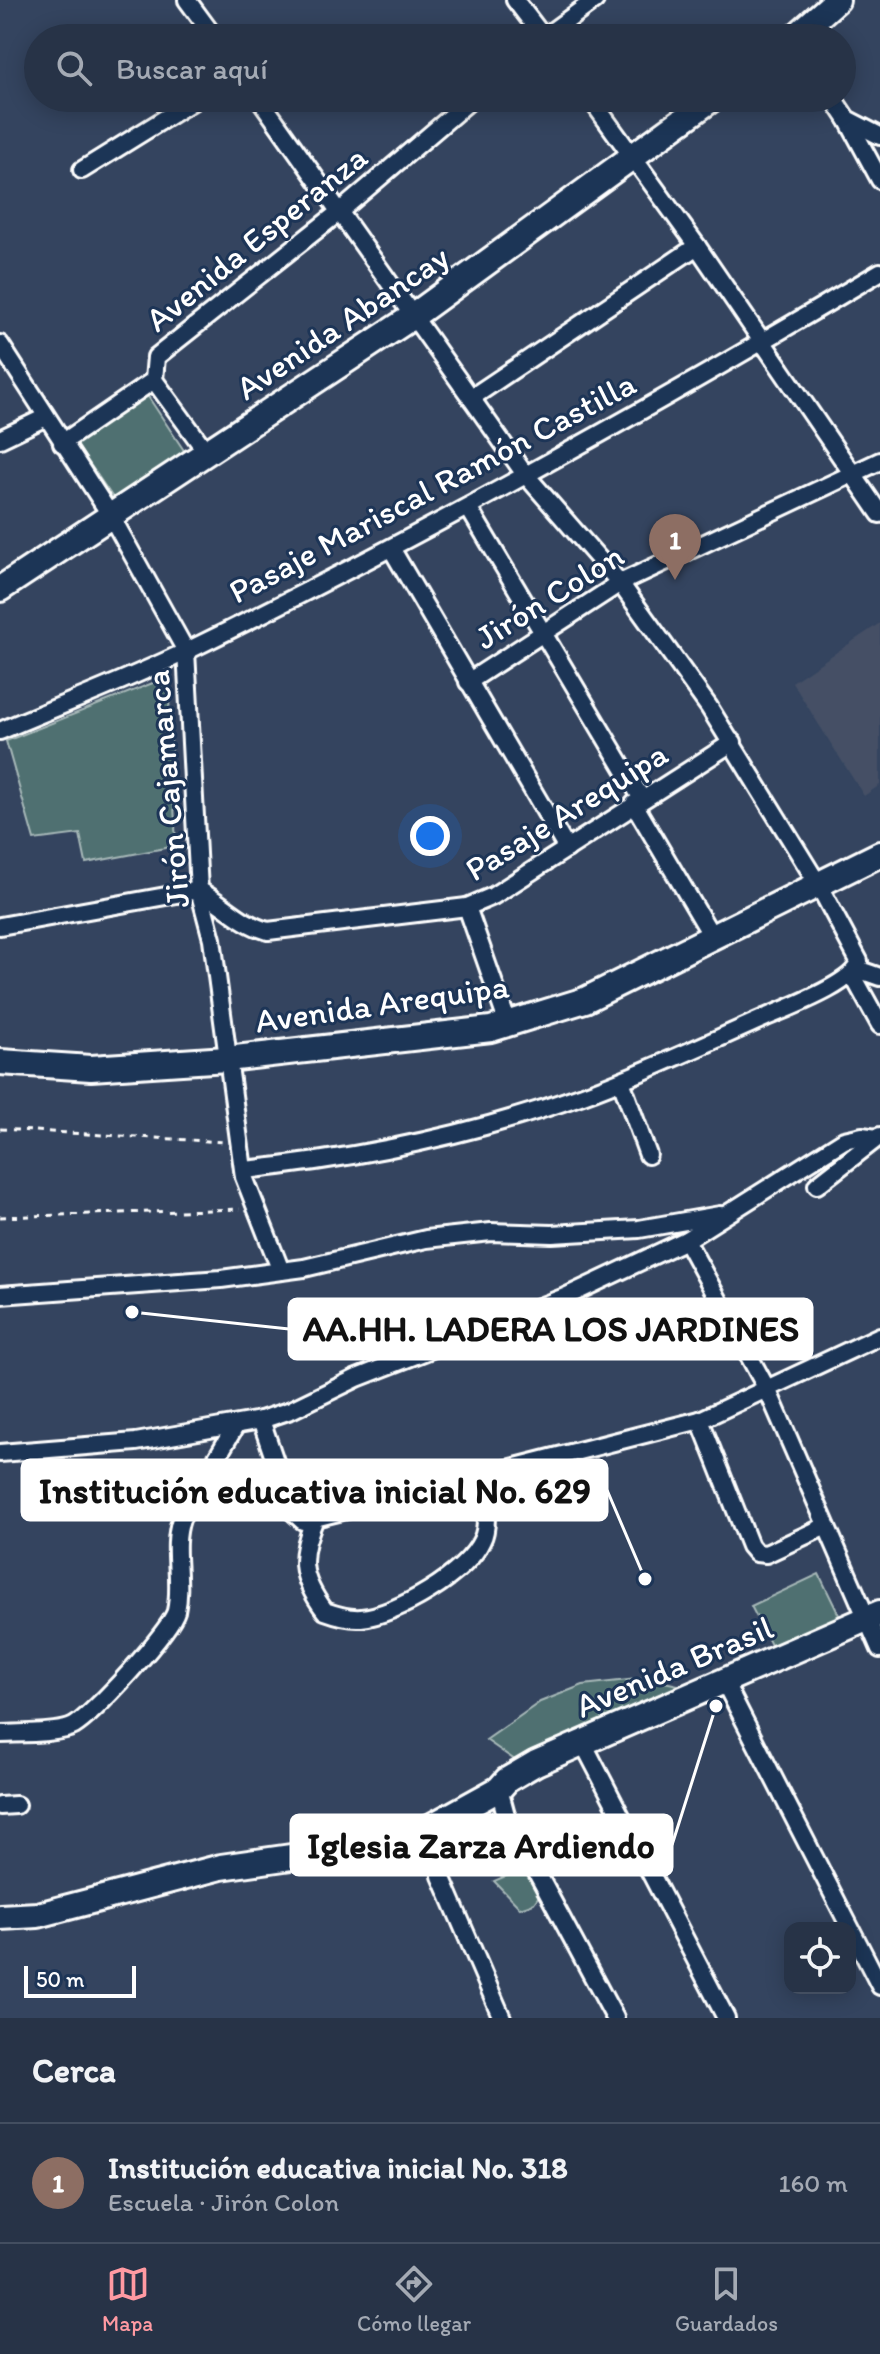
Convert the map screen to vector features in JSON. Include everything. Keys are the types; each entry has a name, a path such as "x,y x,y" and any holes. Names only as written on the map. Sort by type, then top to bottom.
{"street":[{"path":"187,0 205,24"},
{"path":"515,0 533,24"},
{"path":"562,24 595,0"},
{"path":"810,24 837,0"},
{"path":"82,170 175,112"},
{"path":"244,1170 340,1158 435,1140 535,1112 621,1081 806,1000 855,972 859,961 818,884 733,742 620,583 524,473 269,112"},
{"name":"Avenida Esperanza","path":"62,443 154,372 156,357 338,213 457,112"},
{"path":"601,112 697,246 880,514"},
{"name":"Avenida Abancay","path":"0,589 412,317 694,112"},
{"path":"842,112 880,180"},
{"path":"847,119 880,136"},
{"path":"471,398 697,246"},
{"name":"Pasaje Mariscal Ramón Castilla","path":"0,731 186,651 391,548 762,342 880,272"},
{"name":"Jirón Cajamarca","path":"0,344 111,516 186,651 199,890 212,939 244,1170 281,1271"},
{"path":"154,372 208,454"},
{"path":"0,439 46,417"},
{"name":"Jirón Colon","path":"468,682 620,583 880,461"},
{"path":"468,507 542,632 713,938"},
{"path":"391,548 567,849"},
{"name":"Pasaje Arequipa","path":"199,890 226,905 246,925 268,931 467,907 493,896 733,742"},
{"name":"Avenida Arequipa","path":"0,1062 91,1068 227,1059 491,1029 585,1000 880,854"},
{"path":"0,926 199,890"},
{"path":"467,907 508,1024"},
{"path":"855,972 880,977"},
{"path":"855,972 880,1025"},
{"path":"621,1081 648,1155"},
{"path":"0,1453 136,1442 261,1420 357,1378 565,1297 686,1240 844,1140 862,1136 879,1137"},
{"path":"817,1185 879,1137"},
{"path":"0,1295 221,1279 281,1271 426,1239 491,1232 552,1234 639,1229 725,1215"},
{"path":"686,1240 768,1391 826,1526 873,1616 880,1649"},
{"path":"261,1420 292,1511 303,1521 480,1473 700,1420 768,1391 880,1336"},
{"path":"700,1420 750,1546 756,1553 766,1554 826,1526"},
{"path":"0,1734 72,1728 106,1699 175,1615 179,1590 177,1532 181,1519 236,1425"},
{"path":"315,1518 303,1548 304,1575 312,1594 325,1611 361,1618 407,1603 431,1588 460,1568 482,1542 486,1527 480,1473"},
{"name":"Avenida Brasil","path":"0,1917 38,1915 221,1867 305,1855 383,1853 499,1789 507,1780 526,1769 873,1616"},
{"path":"725,1683 880,1986"},
{"path":"583,1743 726,2018"},
{"path":"499,1789 506,1815 615,2018"},
{"path":"502,2018 446,1889 440,1862 450,1851 506,1815"}],"path":[{"path":"0,1129 240,1143"},
{"path":"0,1217 256,1209"}],"shaded area":[{"path":"880,623 880,785 864,796 792,682"}],"green space":[{"path":"147,395 187,455 118,505 76,444"},
{"path":"168,677 176,846 86,863 80,834 34,840 6,741"},
{"path":"819,1574 840,1617 773,1649 751,1606"},
{"path":"646,1678 701,1690 522,1765 486,1740 540,1702 583,1685"},
{"path":"525,1868 541,1893 534,1903 520,1908 494,1881"}],"place":[{"name":"Institución educativa inicial No. 318","path":"675,580"},
{"name":"AA.HH. LADERA LOS JARDINES","path":"132,1312"},
{"name":"Institución educativa inicial No. 629","path":"645,1579"},
{"name":"Iglesia Zarza Ardiendo","path":"716,1706"}]}
